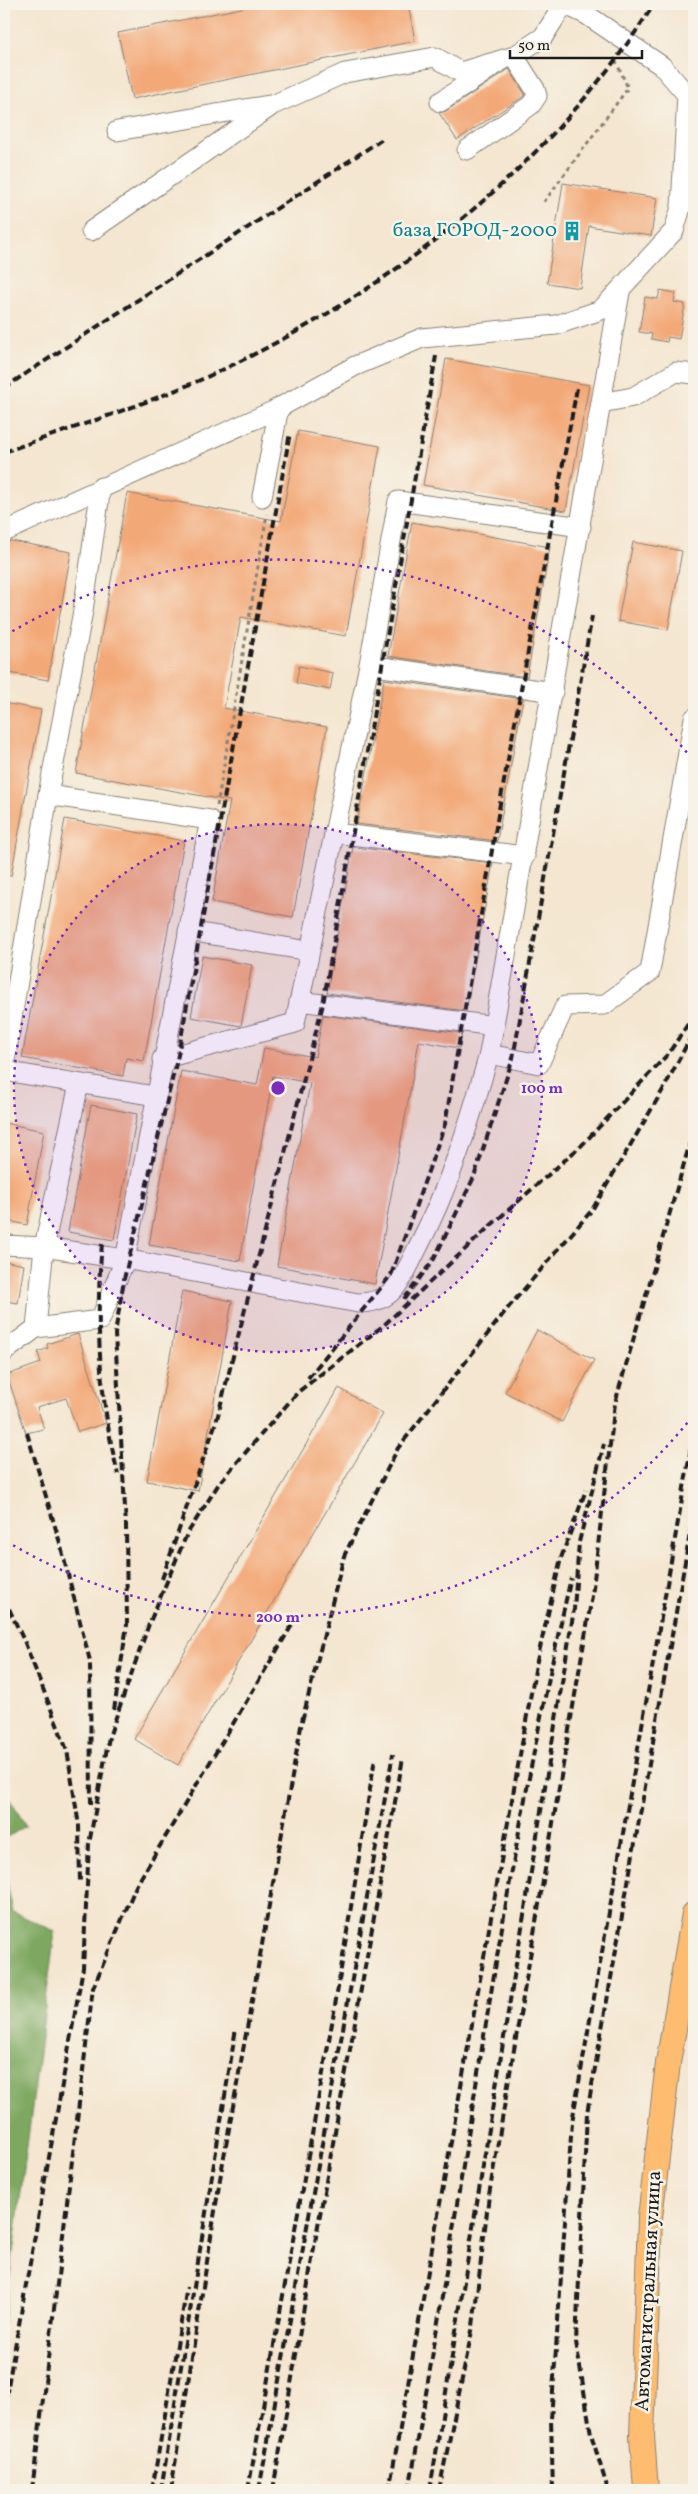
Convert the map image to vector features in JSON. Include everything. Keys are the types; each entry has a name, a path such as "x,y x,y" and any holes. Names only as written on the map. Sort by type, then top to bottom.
{"main road":[{"name":"Автомагистральная улица","path":"646,2490 642,2436 650,2218 668,2063 694,1914"}],"street":[{"path":"4,532 279,407 355,366 422,338 556,325 601,310 620,292 674,231 681,207 687,95 662,66 587,16 564,4 543,37 440,102"},
{"path":"91,231 275,104 345,73 435,57 460,72 509,57"},
{"path":"467,150 535,101 537,96 535,89 509,57"},
{"path":"117,132 275,104"},
{"path":"4,1245 44,1247 124,1260 358,1303 369,1303 380,1299 390,1293 402,1279 448,1184 470,1123 489,1054 525,856 620,292"},
{"path":"601,403 633,397 676,372 694,374"},
{"path":"262,496 279,407"},
{"path":"101,487 83,611 9,993 4,1070 155,1096"},
{"path":"162,1060 295,1023 369,665 398,501 581,527"},
{"path":"369,665 553,692"},
{"path":"489,1054 539,1064 565,1006 604,1006 650,972 694,718"},
{"path":"4,1352 36,1328 100,1320 124,1260 210,820 48,795"},
{"path":"334,833 525,856"},
{"path":"188,931 309,951"},
{"path":"299,1001 495,1026"},
{"path":"36,1328 44,1247 79,1084"}],"path":[{"path":"544,202 628,88 612,54"},
{"path":"210,820 216,812 267,512 262,496"}],"green space":[{"path":"4,1790 26,1826 4,1839"},
{"path":"4,1869 13,1912 55,1931 4,2322"}],"building":[{"path":"261,4 408,4 415,41 132,99 118,33"},
{"path":"509,69 525,94 524,96 457,140 439,113 446,111"},
{"name":"база ГОРОД-2000","path":"563,183 657,198 651,236 589,226 580,288 547,283"},
{"path":"660,290 676,293 674,302 685,304 679,339 668,337 667,342 651,339 652,334 639,332 645,297 658,299"},
{"path":"446,359 589,385 566,511 423,485"},
{"path":"298,431 380,446 346,636 241,617 224,708 327,727 293,917 212,902 230,801 76,773 127,493 281,521"},
{"path":"412,522 550,547 527,677 388,656"},
{"path":"11,541 71,552 48,680 4,672 4,543"},
{"path":"633,542 682,551 668,630 618,621"},
{"path":"299,666 333,673 330,690 296,683"},
{"path":"384,679 523,699 497,841 357,824"},
{"path":"4,703 41,710 11,876 4,875"},
{"path":"65,819 184,841 144,1061 126,1058 123,1076 22,1058"},
{"path":"353,847 493,863 466,1011 327,993"},
{"path":"202,956 252,965 241,1026 191,1017"},
{"path":"323,1015 462,1033 459,1048 419,1041 375,1284 277,1266 310,1083 273,1076 240,1261 149,1245 181,1071 257,1085 264,1048 315,1057"},
{"path":"91,1105 137,1114 114,1240 68,1232"},
{"path":"4,1123 44,1131 27,1225 4,1220"},
{"path":"4,1261 24,1265 18,1303 4,1301"},
{"path":"182,1291 232,1301 198,1491 147,1481"},
{"path":"537,1330 594,1360 562,1422 505,1392"},
{"path":"78,1334 106,1423 78,1432 66,1398 37,1407 44,1429 26,1433 7,1375 41,1363 38,1352 48,1348 47,1344"},
{"path":"339,1388 383,1414 178,1765 134,1739"}],"railway":[{"path":"4,452 126,409 198,381 265,348 331,312 394,271 454,226 510,176 563,123 611,65 654,4"},
{"path":"4,388 384,138"},
{"path":"162,1579 217,1419 323,1004 436,356"},
{"path":"308,1378 391,1275 445,1124 502,792 577,388"},
{"path":"114,1710 127,1625 126,1525 115,1334 124,1279 178,1055 290,433"},
{"path":"404,1299 434,1259 474,1177 513,1058 592,616"},
{"path":"4,2408 83,1968 89,1844 109,1737 149,1624 187,1534 220,1482 298,1392 384,1325 488,1228 582,1145 668,1054 694,1015"},
{"path":"171,2490 220,2179 302,1721 344,1556 398,1448 508,1308 592,1210 664,1088 694,1031"},
{"path":"439,2490 473,2326 489,2195 592,1596 615,1403 694,1129"},
{"path":"102,1244 99,1302 100,1359 106,1417 118,1474"},
{"path":"553,2490 551,2419 572,2122 694,1431"},
{"path":"27,1433 60,1543 90,1661 91,1804"},
{"path":"430,2490 574,1609 579,1542 604,1444"},
{"path":"389,2490 536,1665 561,1558 586,1490"},
{"path":"608,2490 591,2434 576,2342 587,2113 694,1511"},
{"path":"409,2490 503,1919 546,1691 571,1578"},
{"path":"4,1598 25,1643 67,1750 79,1826 80,1883"},
{"path":"32,2490 93,1988 136,1886 298,1615"},
{"path":"259,2490 393,1754"},
{"path":"248,2490 334,2012 375,1758"},
{"path":"273,2490 315,2242 403,1758"},
{"path":"161,2490 236,2028"},
{"path":"152,2490 187,2287"}],"place":[{"name":"база ГОРОД-2000","path":"572,231"}]}
